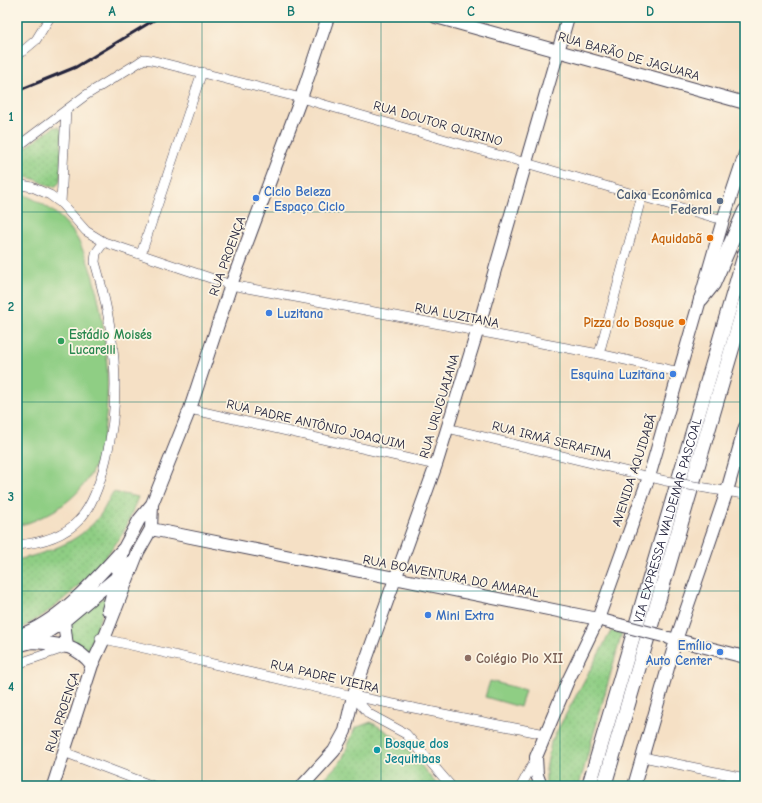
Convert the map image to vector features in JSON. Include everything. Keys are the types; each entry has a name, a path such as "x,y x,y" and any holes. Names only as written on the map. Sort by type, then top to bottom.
{"highway":[{"path":"701,299 713,284 745,212"},
{"name":"VIA EXPRESSA WALDEMAR PASCOAL","path":"589,786 745,254"},
{"name":"VIA EXPRESSA WALDEMAR PASCOAL","path":"604,786 745,304"}],"main road":[{"name":"RUA PROENÇA","path":"101,641 124,548 139,520 152,504 190,409 231,285 301,98 328,17"},
{"name":"RUA BARÃO DE JAGUARA","path":"436,17 745,103"},
{"name":"RUA URUGUAIANA","path":"302,786 334,751 346,731 353,696 436,465 477,332 557,50 568,17"},
{"name":"AVENIDA AQUIDABÃ","path":"541,786 537,775 536,757 544,734 598,619 649,477 723,220 745,154"},
{"path":"634,786 676,640 727,491 745,427"},
{"name":"RUA PROENÇA","path":"117,577 131,562 151,529 152,504"},
{"name":"RUA BOAVENTURA DO AMARAL","path":"151,529 598,619 745,657"},
{"path":"17,636 31,631 59,612 77,597 124,548"},
{"name":"RUA PROENÇA","path":"53,786 92,665 138,552"},
{"path":"17,646 32,642 64,621 117,577"},
{"path":"64,621 67,647"},
{"path":"32,642 67,647 82,653 92,665"}],"street":[{"path":"17,56 36,40 50,17"},
{"name":"RUA DOUTOR QUIRINO","path":"66,110 86,95 144,60 202,72 301,98 525,161 723,220"},
{"path":"141,254 202,72"},
{"path":"17,84 17,91"},
{"path":"17,147 66,110"},
{"path":"61,203 66,110"},
{"name":"RUA LUZITANA","path":"17,184 32,187 50,195 61,203 86,231 104,242 231,285 598,354 679,372"},
{"path":"598,354 642,195"},
{"path":"17,545 52,539 70,529 85,514 94,499 100,483 113,432 115,406 115,366 110,322 95,262 96,254 104,242"},
{"name":"RUA PADRE ANTÔNIO JOAQUIM","path":"190,409 436,465"},
{"name":"RUA IRMÃ SERAFINA","path":"447,428 666,481 745,494"},
{"name":"RUA PADRE VIEIRA","path":"101,641 353,696 544,734"},
{"path":"17,664 67,647"},
{"path":"353,696 369,714 406,734 451,786"},
{"path":"64,752 153,786"},
{"path":"521,786 536,757"},
{"path":"643,757 745,778"}],"green space":[{"path":"54,127 59,127 62,131 60,182 54,187 51,187 38,180 17,176 17,154"},
{"name":"Estádio Moisés Lucarelli","path":"17,192 35,200 52,211 74,233 79,242 89,265 97,291 106,352 107,384 106,414 102,442 95,465 87,480 76,494 56,510 33,521 17,525"},
{"path":"113,492 138,497 125,529 114,546 91,573 63,600 35,621 21,628 17,627 17,560 61,546 81,534 90,527 100,515"},
{"path":"110,593 88,650 75,643 68,634 70,624 76,617"},
{"path":"611,631 622,633 579,786 546,786 546,770 551,742"},
{"path":"490,681 525,690 520,707 485,697"},
{"name":"Bosque dos Jequitibas","path":"371,722 400,740 438,786 317,786 342,760 355,728"}],"railway":[{"path":"17,91 76,67 159,17"}],"place":[{"name":"Ciclo Beleza - Espaço Ciclo","path":"256,198"},
{"name":"Caixa Econômica Federal","path":"720,201"},
{"name":"Aquidabã","path":"710,238"},
{"name":"Luzitana","path":"269,313"},
{"name":"Pizza do Bosque","path":"682,322"},
{"name":"Estádio Moisés Lucarelli","path":"61,341"},
{"name":"Esquina Luzitana","path":"673,374"},
{"name":"Mini Extra","path":"428,615"},
{"name":"Emílio Auto Center","path":"720,652"},
{"name":"Colégio Pio XII","path":"468,658"},
{"name":"Bosque dos Jequitibas","path":"377,750"}]}
